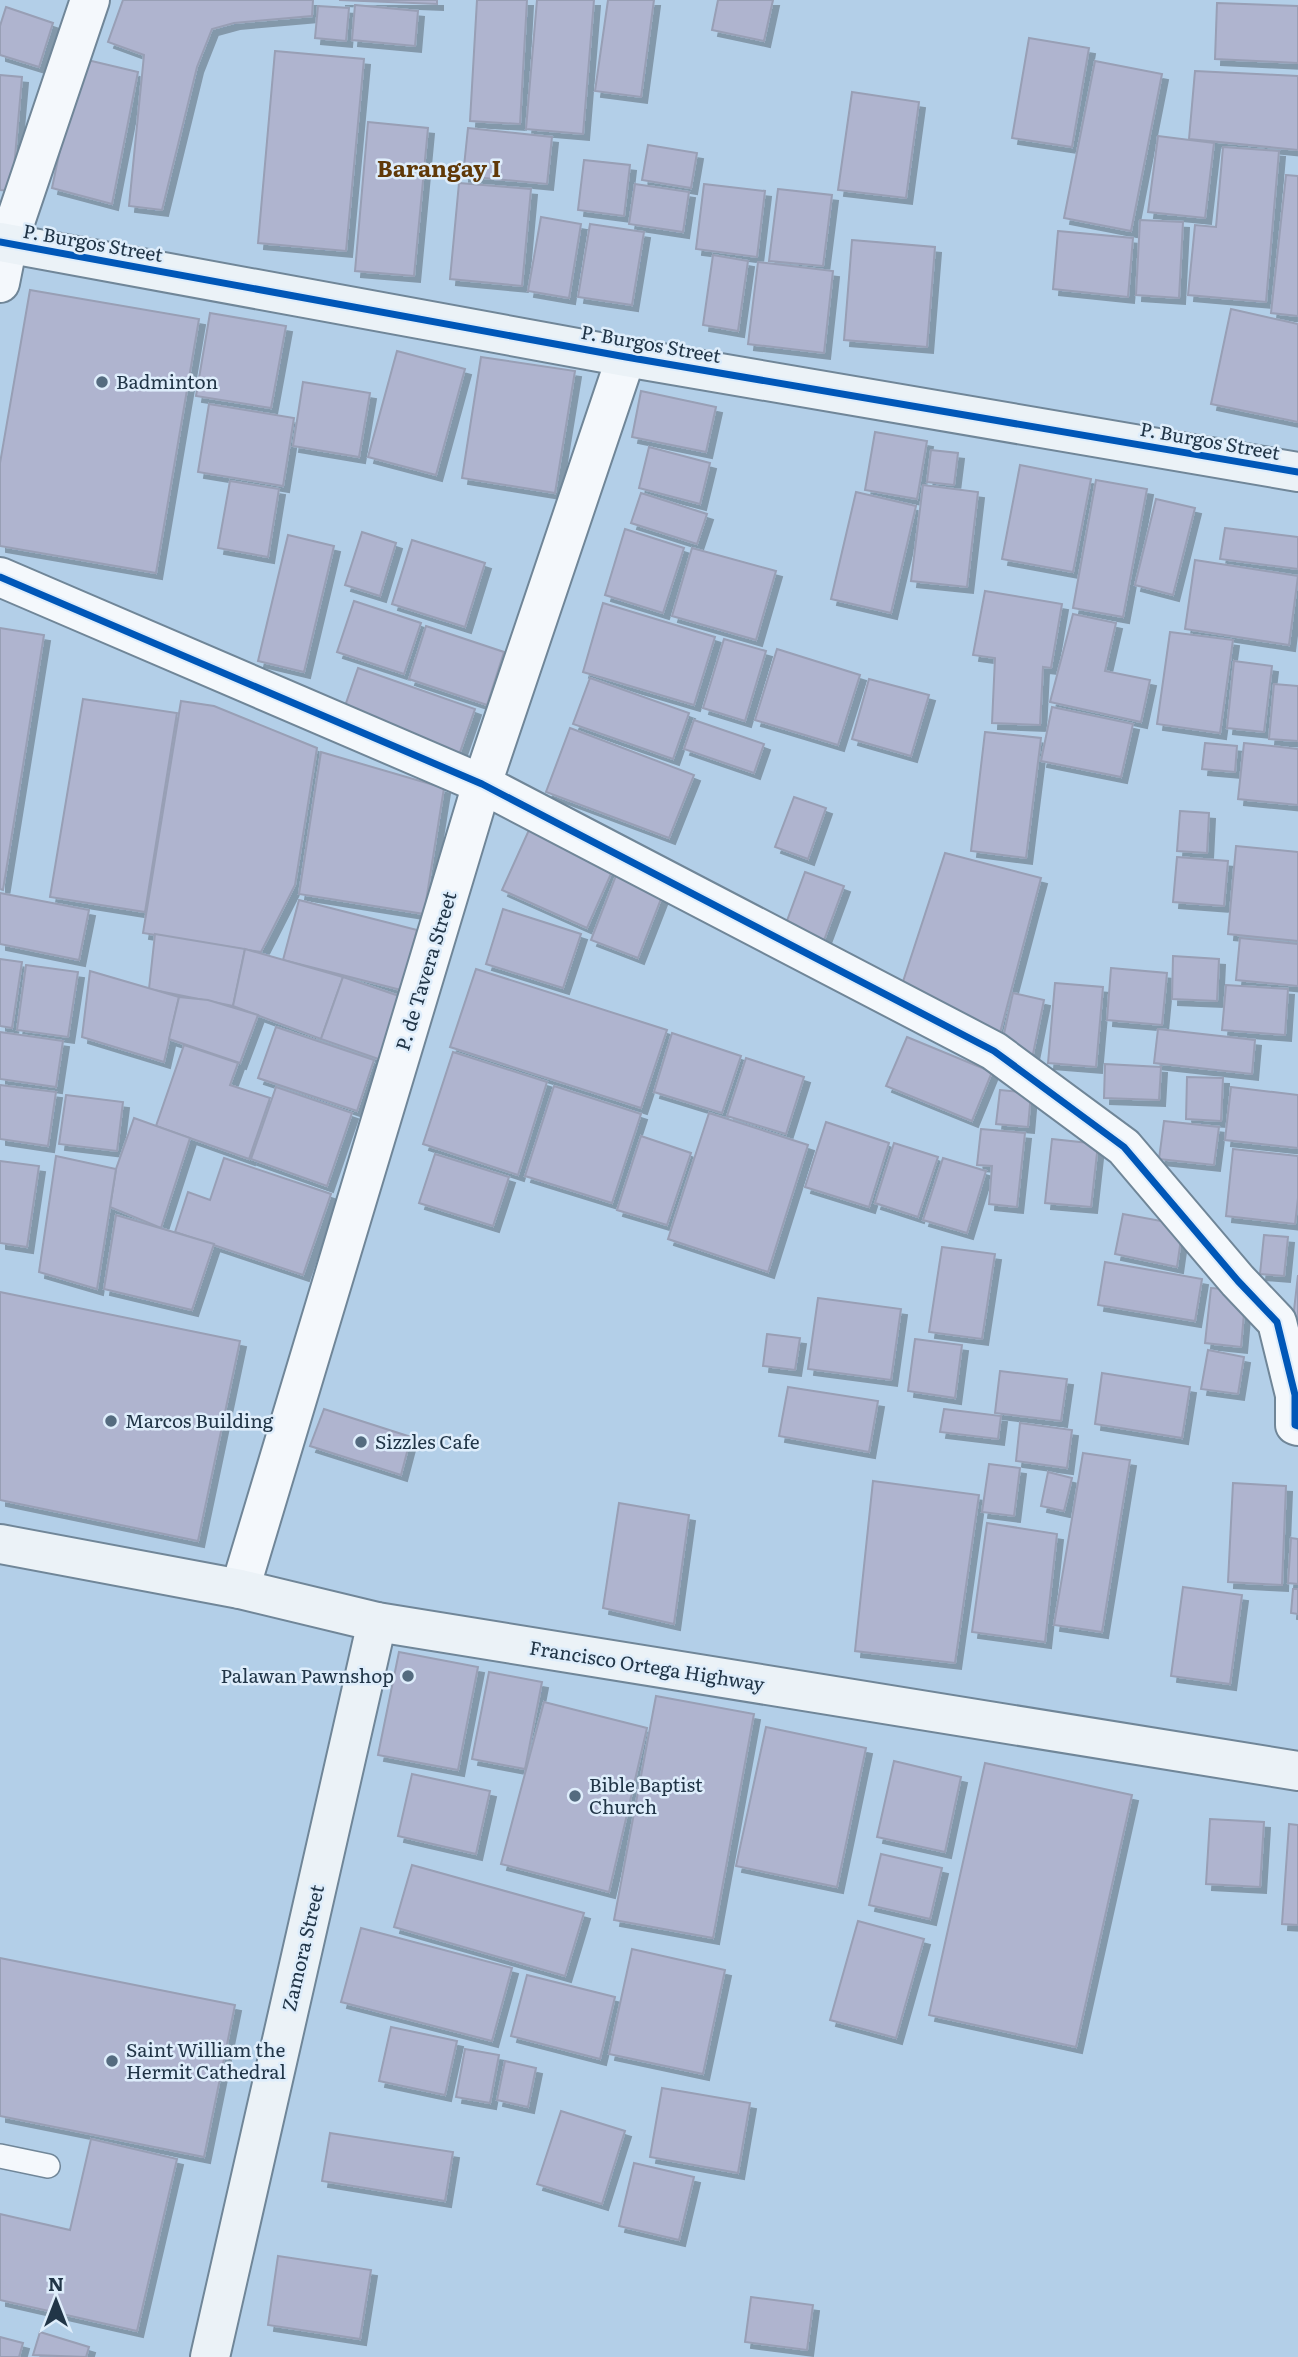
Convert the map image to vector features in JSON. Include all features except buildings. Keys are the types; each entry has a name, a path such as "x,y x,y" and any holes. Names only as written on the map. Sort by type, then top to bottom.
{"street":[{"path":"0,283 4,243 90,0"},
{"name":"P. Burgos Street","path":"4,243 626,356 1298,472"},
{"name":"P. de Tavera Street","path":"240,1589 482,784 626,356"},
{"path":"0,578 482,784 994,1051 1124,1147 1238,1281 1277,1322 1295,1395 1295,1425 1298,1426"},
{"name":"Francisco Ortega Highway","path":"0,1544 240,1589 377,1622 1298,1771"},
{"name":"Zamora Street","path":"211,2357 377,1622"}],"lane":[{"path":"0,2156 48,2166"}],"cycle path":[{"path":"0,242 626,357 1298,472"},
{"path":"0,577 482,784 994,1051 1124,1147 1238,1281 1277,1322 1295,1395 1295,1425 1298,1426"}],"place":[{"name":"Badminton","path":"102,382"},
{"name":"Marcos Building","path":"111,1421"},
{"name":"Sizzles Cafe","path":"361,1442"},
{"name":"Palawan Pawnshop","path":"408,1676"},
{"name":"Bible Baptist Church","path":"575,1796"},
{"name":"Saint William the Hermit Cathedral","path":"112,2061"}],"district":[{"name":"Barangay I","path":"439,169"}]}
